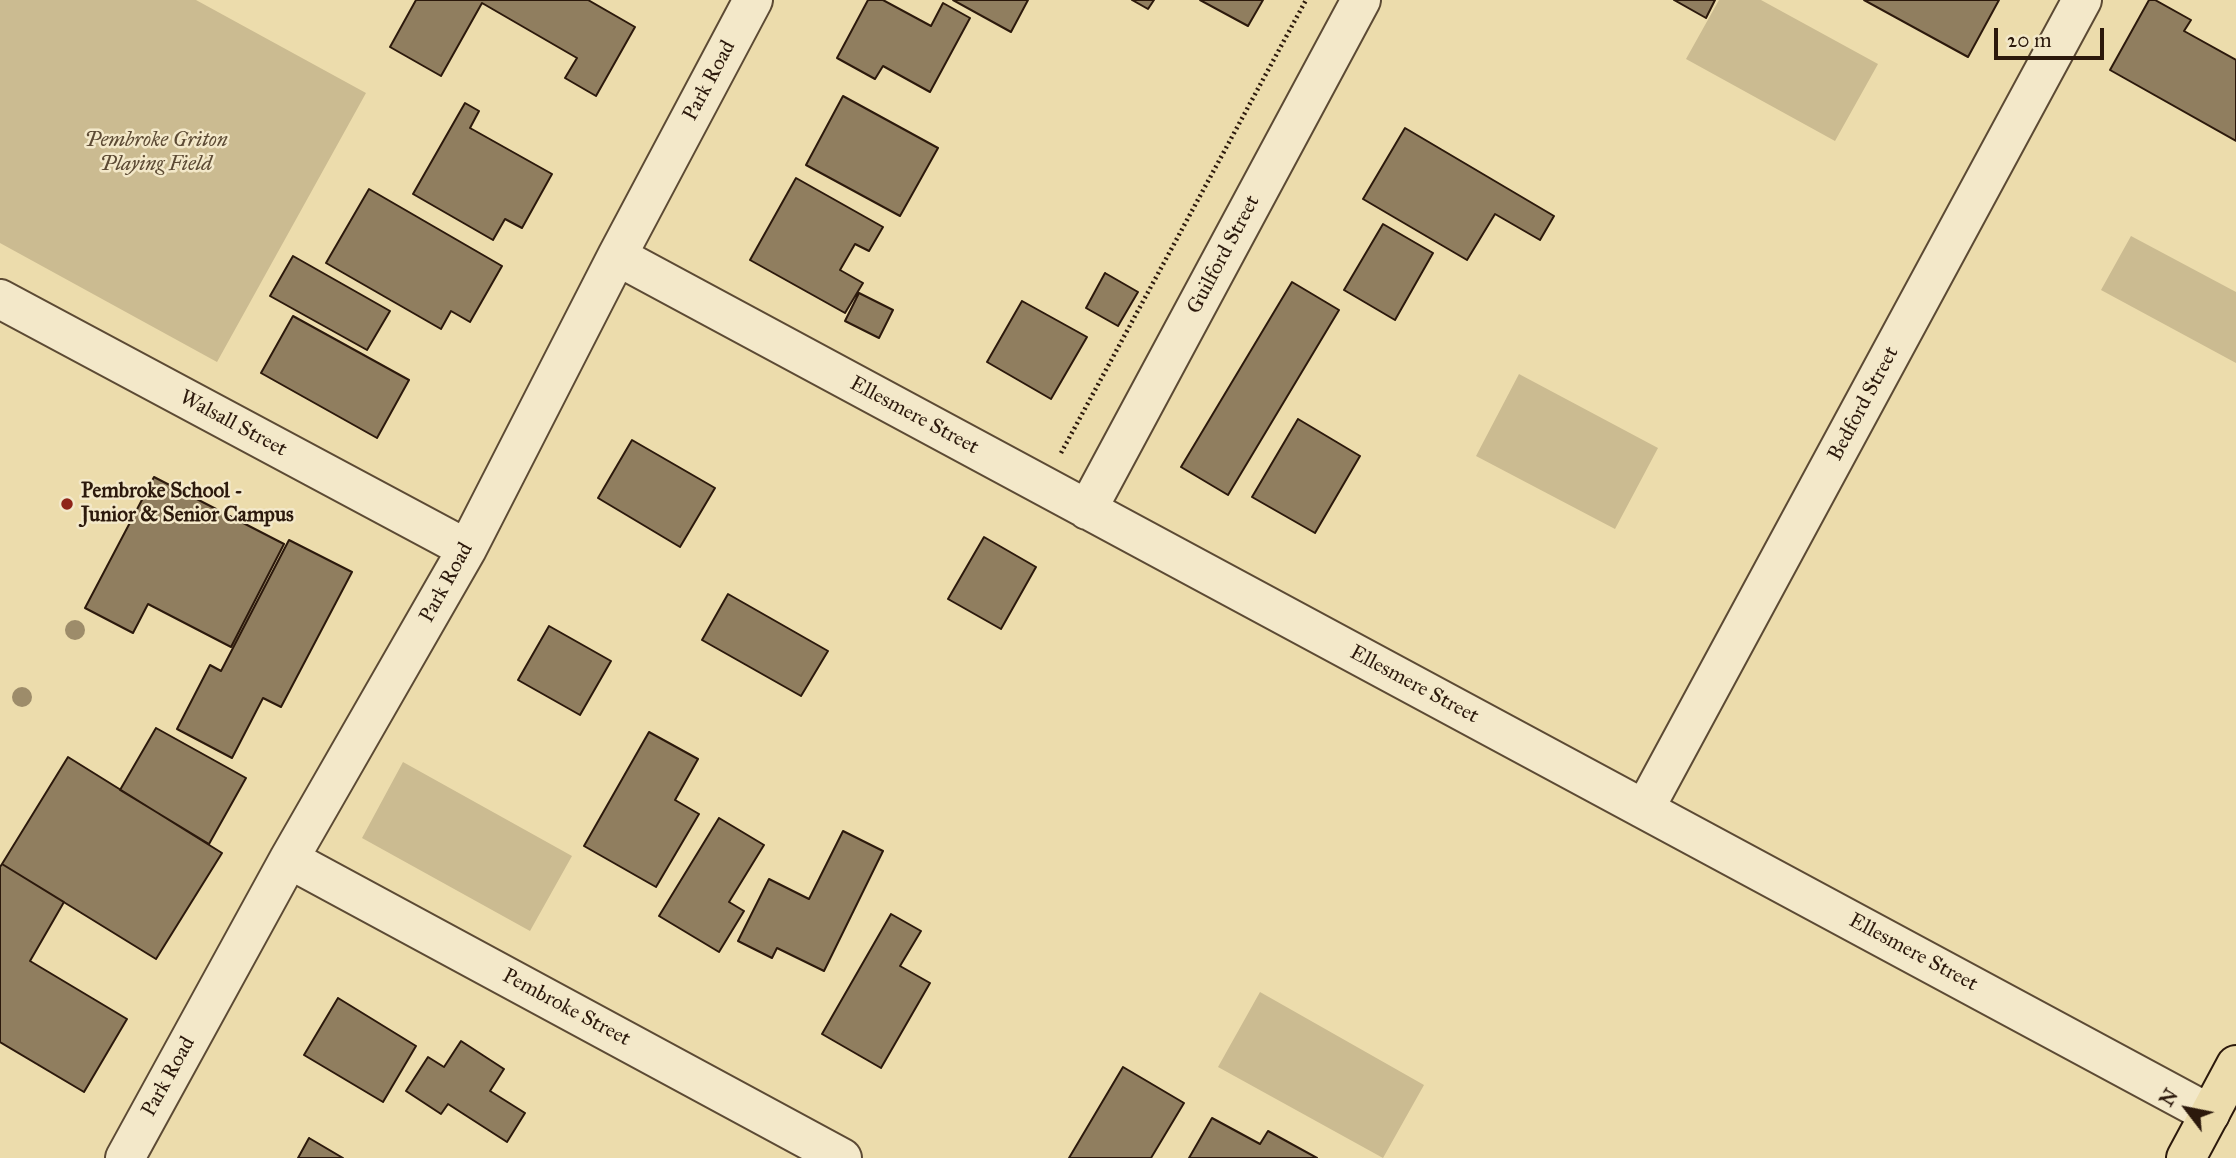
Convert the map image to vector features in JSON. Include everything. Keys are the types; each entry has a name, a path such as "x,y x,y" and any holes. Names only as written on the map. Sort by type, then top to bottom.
{"main road":[{"path":"2186,1158 2236,1065"}],"street":[{"name":"Park Road","path":"125,1158 289,859 467,549 617,256 753,0"},
{"name":"Guilford Street","path":"1087,510 1361,0"},
{"name":"Bedford Street","path":"1645,808 2082,0"},
{"name":"Ellesmere Street","path":"617,256 2210,1114"},
{"name":"Walsall Street","path":"0,299 467,549"},
{"name":"Pembroke Street","path":"289,859 842,1158"}],"path":[{"path":"1060,454 1306,0"}],"green space":[{"name":"Pembroke Griton Playing Field","path":"0,0 196,0 366,93 217,362 0,243"},
{"path":"1719,0 1761,0 1878,64 1835,141 1686,59"},
{"path":"2131,236 2236,292 2236,363 2101,290"},
{"path":"1519,374 1658,448 1615,529 1476,456"},
{"path":"403,762 572,856 530,931 362,838"},
{"path":"1260,992 1424,1085 1383,1158 1218,1067"}],"building":[{"path":"416,0 588,0 635,27 596,96 565,78 577,58 482,3 441,76 390,47"},
{"path":"868,0 883,0 931,26 943,3 970,18 930,92 883,66 875,79 837,58"},
{"path":"953,0 1028,0 1011,32"},
{"path":"1132,0 1154,0 1148,9"},
{"path":"1200,0 1263,0 1248,26"},
{"path":"1674,0 1715,0 1706,18"},
{"path":"1864,0 1999,0 1968,57"},
{"path":"2149,0 2155,0 2191,20 2184,31 2236,60 2236,141 2110,70"},
{"path":"843,96 938,148 900,216 806,165"},
{"path":"465,103 479,111 470,128 552,174 522,228 505,219 493,240 413,194"},
{"path":"1405,128 1554,216 1540,240 1495,214 1467,260 1363,199"},
{"path":"796,178 883,227 869,251 855,244 840,270 863,283 845,313 750,260"},
{"path":"369,189 502,266 470,322 451,311 441,329 326,263"},
{"path":"1383,224 1433,253 1395,320 1344,290"},
{"path":"293,256 390,311 367,350 270,296"},
{"path":"1105,273 1138,292 1118,326 1086,308"},
{"path":"1292,282 1339,310 1228,495 1181,467"},
{"path":"859,293 893,310 879,338 845,321"},
{"path":"1022,301 1087,337 1051,399 987,362"},
{"path":"293,316 409,380 377,438 261,373"},
{"path":"1298,419 1360,456 1315,533 1252,497"},
{"path":"632,440 715,488 680,547 598,498"},
{"path":"154,477 284,544 231,647 148,604 133,633 85,608"},
{"path":"984,537 1036,567 1001,629 948,599"},
{"path":"289,540 352,572 281,707 263,698 232,758 177,729 210,665 221,671"},
{"path":"728,594 828,651 801,696 702,640"},
{"path":"549,626 611,661 580,715 518,680"},
{"path":"156,728 246,778 209,844 120,790"},
{"path":"649,732 698,759 675,800 699,814 656,887 584,846"},
{"path":"68,757 222,853 156,959 2,864"},
{"path":"719,818 764,845 729,902 744,911 719,952 659,916"},
{"path":"843,831 883,851 824,971 777,948 772,958 738,941 769,879 809,899"},
{"path":"2,864 64,902 30,961 127,1019 84,1092 0,1042"},
{"path":"891,914 921,931 900,966 930,983 881,1068 822,1034"},
{"path":"338,998 416,1046 383,1102 304,1055"},
{"path":"461,1041 504,1069 490,1091 525,1113 507,1142 448,1104 441,1114 406,1091 428,1057 444,1067"},
{"path":"1123,1067 1184,1103 1151,1158 1069,1158"},
{"path":"1212,1118 1260,1144 1268,1131 1317,1158 1189,1158"},
{"path":"309,1138 343,1158 298,1158"}],"place":[{"name":"Pembroke School - Junior & Senior Campus","path":"67,504"}]}
